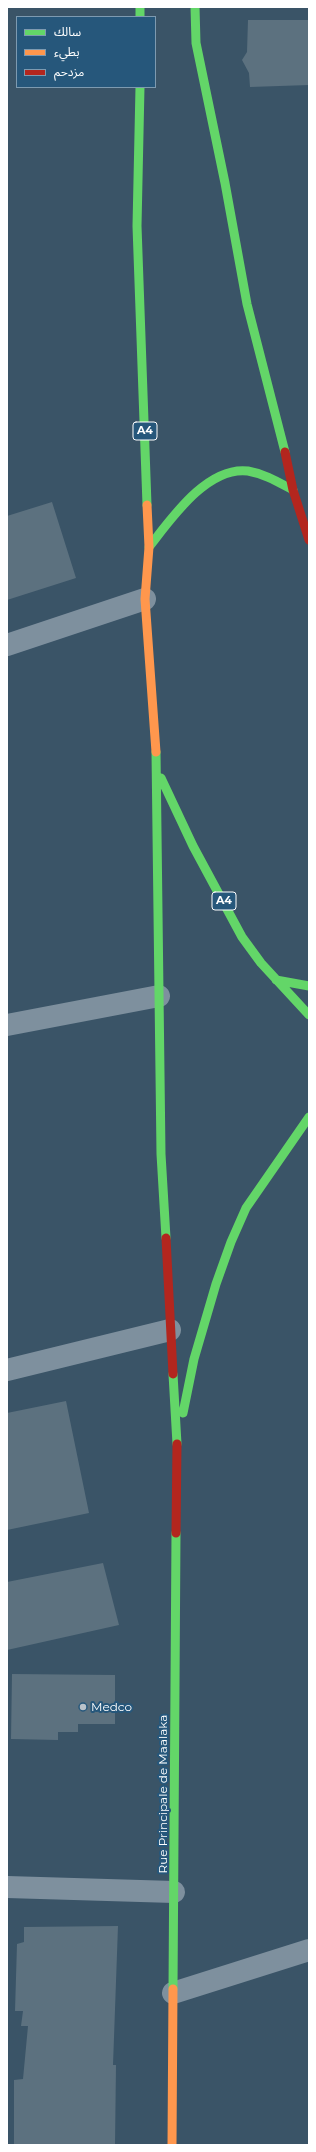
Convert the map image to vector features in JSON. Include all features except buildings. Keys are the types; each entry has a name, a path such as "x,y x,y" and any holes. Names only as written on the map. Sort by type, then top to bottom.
{"main road":[{"path":"195,7 196,43 225,183 247,304 279,426 292,490 309,540"},
{"name":"A4","path":"140,88 137,226 149,547 145,599 158,774 193,846 242,937 276,980 309,1015"},
{"path":"149,547 195,492 220,475 242,471 265,475 292,490"},
{"path":"158,774 161,1154 177,1444"},
{"path":"276,980 309,986"},
{"path":"177,1444 194,1359 216,1284 231,1242 246,1208 309,1117"},
{"name":"Rue Principale de Maalaka","path":"172,2145 177,1444"}],"street":[{"path":"7,645 145,599"},
{"path":"7,1024 159,996"},
{"path":"7,1370 170,1330"},
{"path":"7,1887 174,1892"},
{"path":"173,1993 309,1950"}],"traffic: fast":[{"path":"140,7 140,16"},
{"path":"195,7 196,43 225,183 247,304 285,452"},
{"path":"140,88 137,226 147,505"},
{"path":"149,547 179,509 204,485 218,477 233,472 254,472 277,481 293,490"},
{"path":"156,752 161,1154 166,1238"},
{"path":"161,778 193,846 242,937 261,963 309,1015"},
{"path":"276,980 309,986"},
{"path":"183,1413 194,1359 216,1284 231,1242 246,1208 309,1117"},
{"path":"173,1374 177,1444"},
{"path":"173,1989 176,1533"}],"traffic: slow":[{"path":"147,505 149,547 145,599 156,752"},
{"path":"172,2145 173,1989"}],"traffic: jam":[{"path":"285,452 293,490 309,540"},
{"path":"166,1238 173,1374"},
{"path":"176,1533 177,1444"}],"place":[{"name":"Medco","path":"83,1707"}]}
